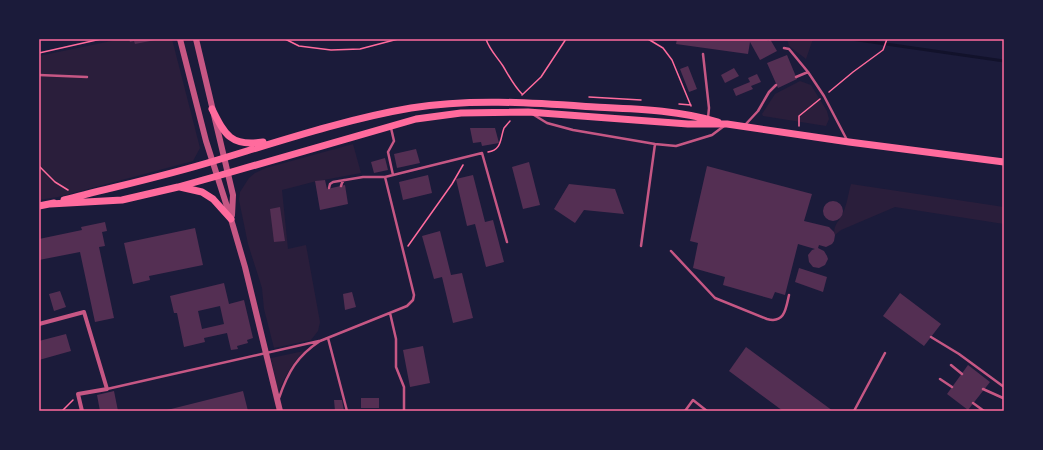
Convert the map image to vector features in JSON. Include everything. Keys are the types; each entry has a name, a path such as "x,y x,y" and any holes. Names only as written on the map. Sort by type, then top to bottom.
{"main road":[{"path":"39,206 224,158 353,120 412,108 466,103 517,102 661,111 695,116 727,124"},
{"path":"212,109 222,130 228,136 239,142 256,144 289,139"},
{"path":"50,204 122,200 218,176 416,119 461,113 528,112 674,123 727,124 848,142 1004,162"},
{"path":"178,187 202,192 213,199 231,219"}],"street":[{"path":"180,39 212,161 231,219 267,353 280,411"},
{"path":"196,39 228,173 232,195 231,219"},
{"path":"39,324 84,312 107,389 78,394 82,411"}],"lane":[{"path":"784,48 788,48 808,72 824,96 848,142"},
{"path":"703,54 709,108 708,119"},
{"path":"796,77 808,72"},
{"path":"39,75 87,77"},
{"path":"744,126 758,111 769,92 776,85"},
{"path":"528,112 547,123 573,130 655,144 676,146 712,135 727,124"},
{"path":"390,126 394,141 388,152 393,175"},
{"path":"641,246 655,144"},
{"path":"329,188 330,184 333,182 363,176 385,177 482,153 507,242"},
{"path":"107,389 320,341 410,305 414,300 414,295 385,177"},
{"path":"341,186 345,180"},
{"path":"671,251 715,298 767,319 775,320 783,315 790,295"},
{"path":"390,313 396,339 396,367 404,387 404,411"},
{"path":"931,336 959,354 1004,387 1004,406"},
{"path":"328,338 347,411"},
{"path":"278,400 286,379 298,360 309,348 320,341"},
{"path":"854,411 885,353"},
{"path":"951,365 962,374"},
{"path":"940,379 952,387"},
{"path":"983,390 1003,398"},
{"path":"685,411 693,400 706,411"},
{"path":"973,403 984,411"}],"path":[{"path":"39,53 101,39"},
{"path":"285,39 299,46 331,50 360,49 398,39"},
{"path":"486,39 514,86 522,95"},
{"path":"517,102 522,95 541,77 566,39"},
{"path":"648,39 663,48 672,60 695,116"},
{"path":"798,134 800,116 853,72 883,50 887,40"},
{"path":"482,153 491,152 498,149 502,143 505,127 516,113"},
{"path":"404,253 452,184 468,157"},
{"path":"39,165 63,188 80,196"},
{"path":"62,411 78,394"}],"shaded area":[{"path":"121,39 172,39 200,148 193,161 58,197 39,200 39,56"},
{"path":"787,39 813,39 806,59 789,46"},
{"path":"800,81 811,85 827,111 829,119 826,126 763,116 762,114 775,94"},
{"path":"353,144 361,173 313,182 282,190 288,249 306,245 320,322 318,331 311,340 274,348 264,309 262,288 248,244 239,200 240,192 249,178 255,173 266,168"},
{"path":"851,184 1004,207 1004,224 895,207 841,230 835,235 834,229 845,208"},
{"path":"304,351 292,365 278,392 271,358"}],"building":[{"path":"129,39 155,40 135,44 134,41 130,42"},
{"path":"677,39 767,39 768,41 770,39 777,51 760,60 750,42 748,54 676,44"},
{"path":"787,55 797,79 778,88 767,63"},
{"path":"688,66 697,89 689,92 680,69"},
{"path":"734,68 739,76 725,83 721,75"},
{"path":"757,74 761,82 751,86 753,89 736,96 733,89 750,82 748,78"},
{"path":"470,128 495,128 499,143 482,146 481,142 473,143"},
{"path":"416,149 420,163 397,168 394,154"},
{"path":"385,158 388,170 374,173 371,162"},
{"path":"529,162 540,205 523,209 512,167"},
{"path":"707,166 812,194 804,221 829,227 835,235 832,244 826,247 819,245 818,248 824,251 827,256 828,259 825,265 819,268 813,267 809,262 808,255 815,249 798,244 785,295 775,292 772,299 723,285 725,277 693,268 698,243 690,241"},
{"path":"428,175 432,193 403,200 399,182"},
{"path":"473,175 485,222 493,220 504,262 486,267 475,224 467,226 456,179"},
{"path":"325,180 327,189 345,185 348,204 320,210 315,181"},
{"path":"569,184 615,189 624,214 584,210 575,223 554,209"},
{"path":"833,201 840,204 843,211 840,218 833,221 826,218 823,211 826,204"},
{"path":"280,207 285,241 274,242 270,209"},
{"path":"105,222 107,231 102,232 105,246 99,247 114,318 95,322 80,252 39,260 39,239 82,230 81,227"},
{"path":"195,228 203,265 149,276 150,280 133,284 124,243"},
{"path":"440,231 451,275 462,273 473,318 453,323 442,277 434,279 422,236"},
{"path":"799,268 827,277 823,292 795,282"},
{"path":"224,283 229,304 244,300 253,338 247,340 248,343 237,346 238,349 231,350 227,333 204,338 205,342 184,347 177,313 174,313 170,296","holes":["220,306 224,324 202,329 198,311"]},
{"path":"60,291 66,307 54,311 49,294"},
{"path":"352,292 356,307 345,310 343,294"},
{"path":"900,293 941,324 924,346 883,316"},
{"path":"66,334 71,351 39,360 39,341"},
{"path":"423,346 430,383 410,387 403,350"},
{"path":"746,347 833,411 783,411 729,371"},
{"path":"968,365 990,382 968,410 947,394"},
{"path":"114,391 118,411 100,411 97,395"},
{"path":"243,391 248,411 167,411 167,410"},
{"path":"361,398 379,398 379,408 361,408"},
{"path":"334,400 342,400 344,411 335,411"}],"waterway":[{"path":"851,39 1004,61"}]}
